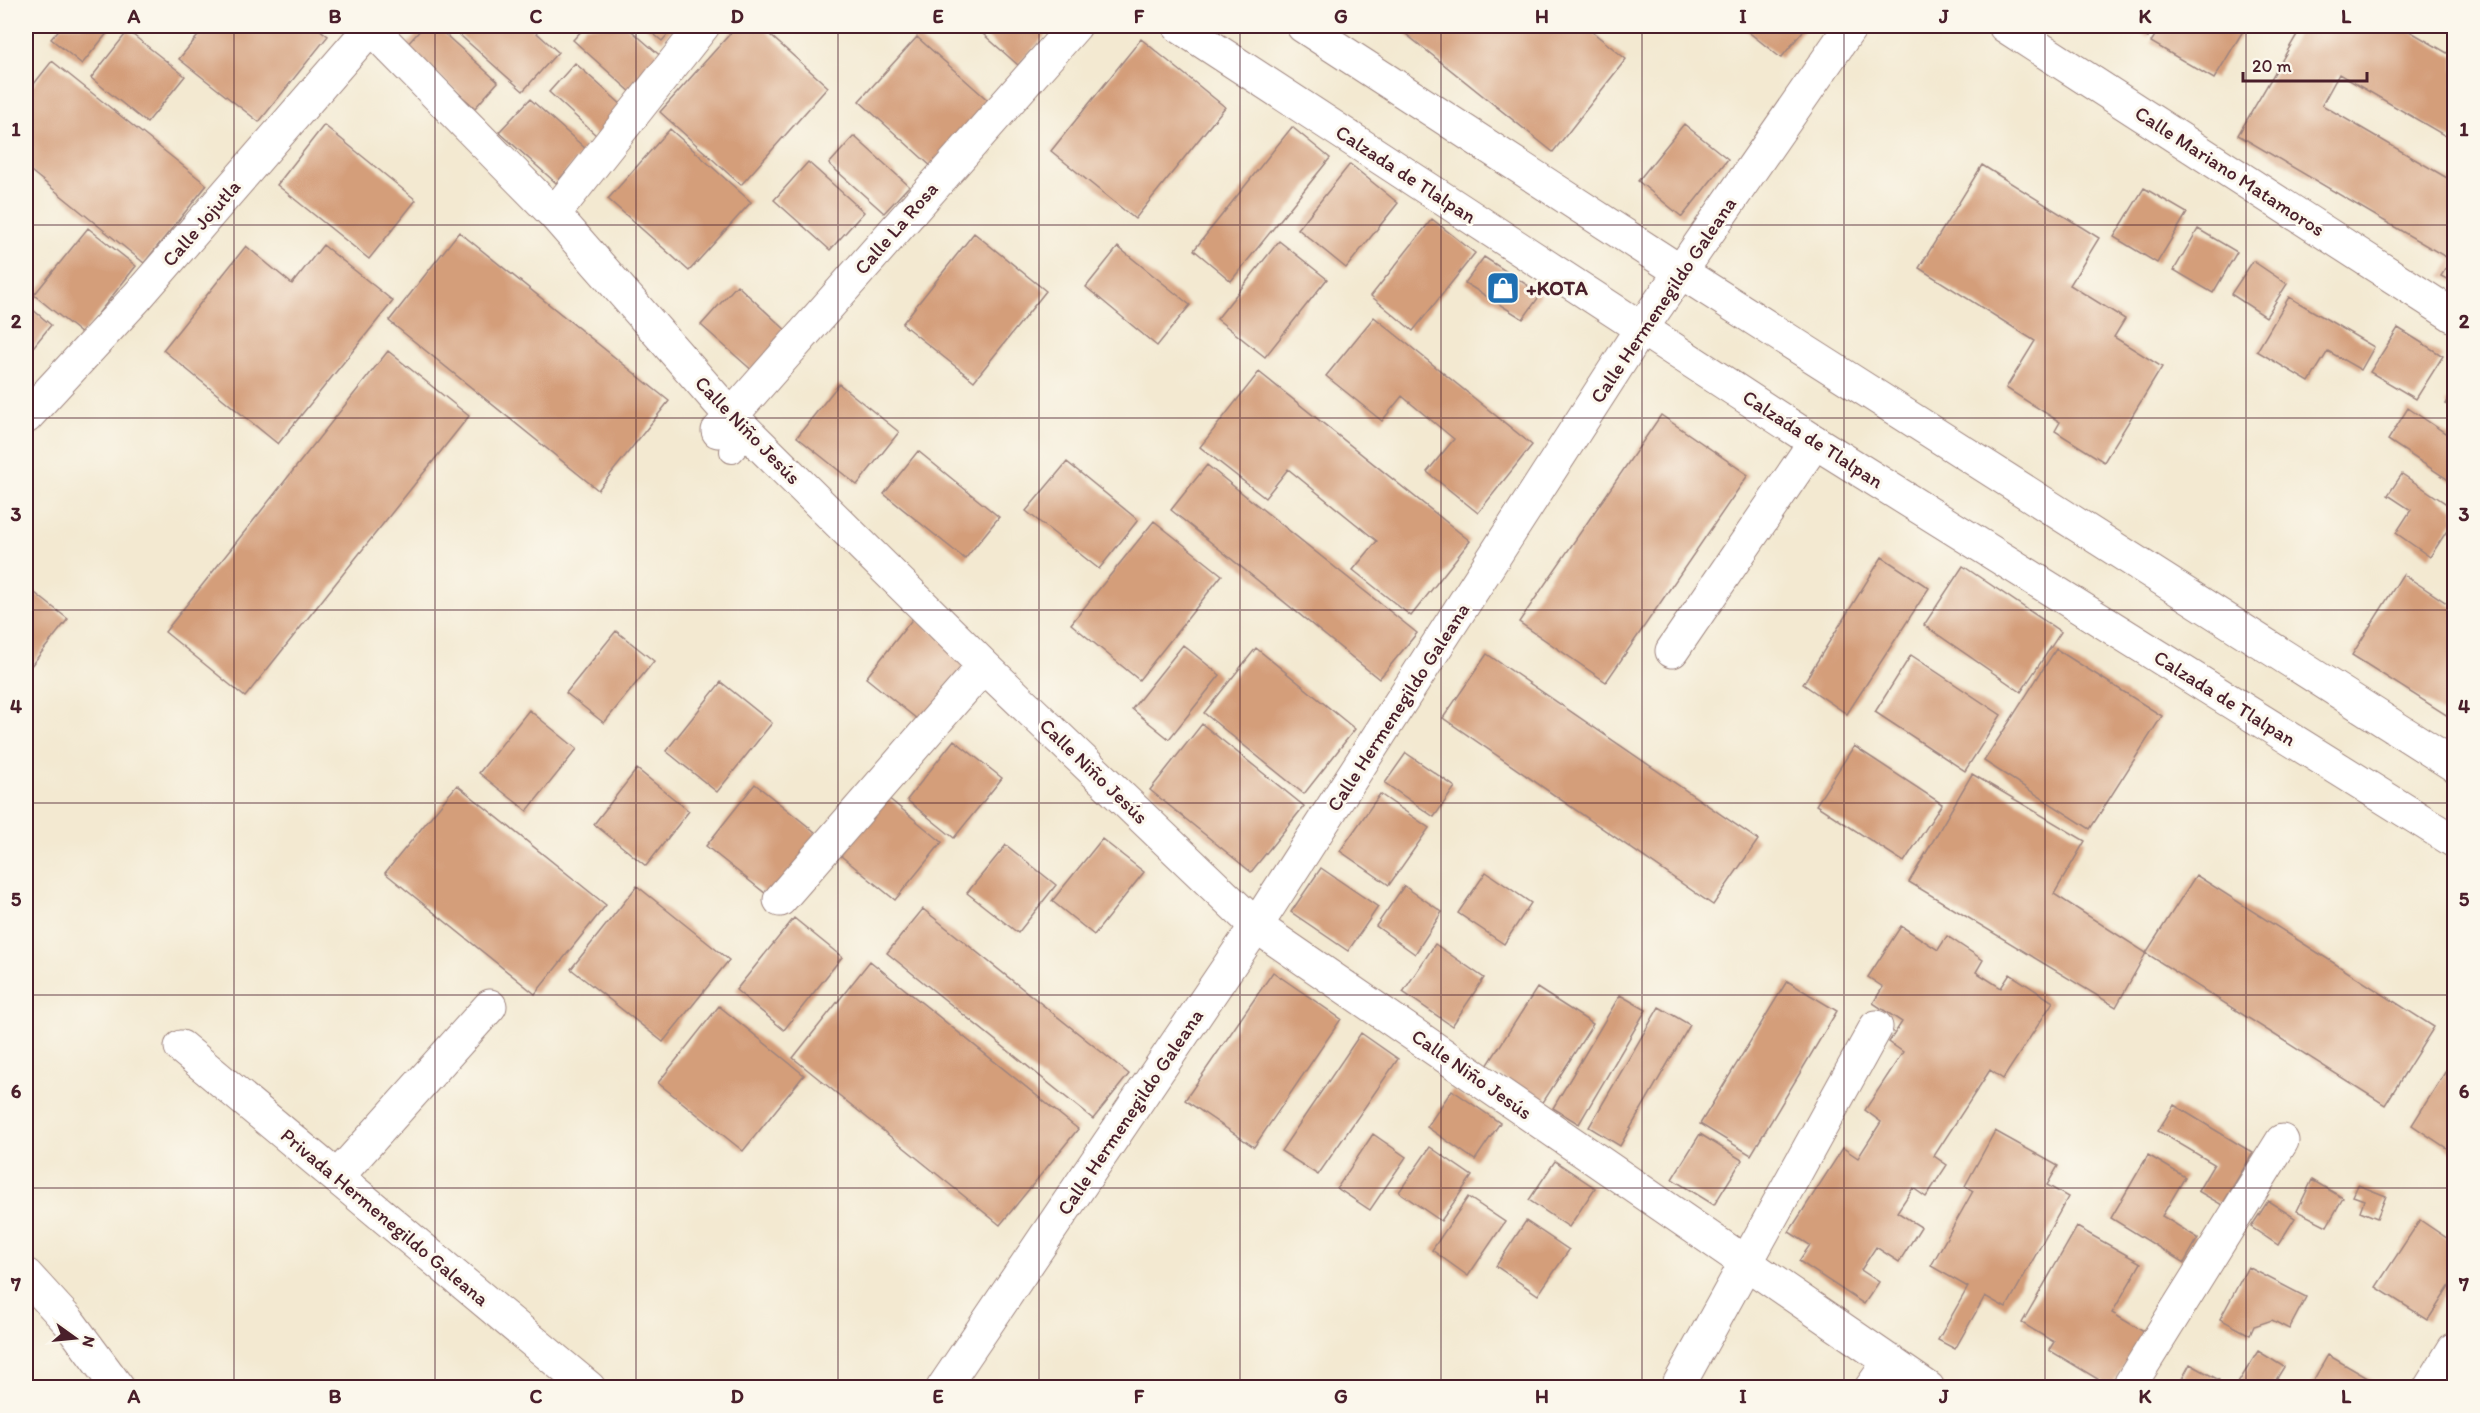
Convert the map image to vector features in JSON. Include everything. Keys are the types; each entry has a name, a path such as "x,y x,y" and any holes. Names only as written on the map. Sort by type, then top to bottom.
{"street":[{"name":"Calle Niño Jesús","path":"371,26 554,214 732,433 984,666 1256,926 1928,1388"},
{"name":"Calle Jojutla","path":"26,417 137,297 371,26"},
{"path":"554,214 703,26"},
{"name":"Calle La Rosa","path":"732,433 1075,26"},
{"name":"Calzada de Tlalpan","path":"1179,26 1815,442 2454,842"},
{"path":"1303,26 1681,272 2454,765"},
{"name":"Calle Hermenegildo Galeana","path":"943,1388 1256,926 1641,329 1851,26"},
{"name":"Calle Mariano Matamoros","path":"2005,26 2454,316"},
{"path":"1672,651 1815,442"},
{"path":"780,900 984,666"},
{"path":"337,1176 490,1006"},
{"path":"1677,1388 1875,1027"},
{"name":"Privada Hermenegildo Galeana","path":"181,1047 589,1388"},
{"path":"2128,1388 2282,1141"},
{"path":"26,1275 69,1322 118,1388"},
{"path":"2430,1388 2454,1349"},
{"path":"1871,1388 1890,1361"}],"building":[{"path":"62,26 113,26 82,64 51,39"},
{"path":"206,26 315,26 328,36 259,122 179,59"},
{"path":"424,26 436,26 498,82 475,108 406,46"},
{"path":"454,26 529,26 558,52 523,91 452,28"},
{"path":"586,26 626,26 664,59 633,94 573,40"},
{"path":"644,26 675,26 662,41"},
{"path":"737,26 760,26 828,87 741,185 660,112"},
{"path":"789,26 807,26 799,34"},
{"path":"974,26 1054,26 1018,65"},
{"path":"1396,26 1585,26 1626,59 1553,152"},
{"path":"1741,26 1807,26 1781,58"},
{"path":"2128,26 2155,26 2148,38"},
{"path":"2161,26 2246,26 2214,79 2151,42"},
{"path":"2302,26 2401,26 2454,57 2454,141 2339,74 2322,105 2454,182 2454,283 2441,276 2451,260 2238,135"},
{"path":"128,31 185,76 147,123 91,78"},
{"path":"917,37 991,103 933,168 859,101"},
{"path":"1141,39 1225,107 1135,219 1051,151"},
{"path":"52,61 207,185 144,263 26,167 26,94"},
{"path":"575,63 623,106 597,136 549,92"},
{"path":"530,99 586,149 556,183 499,132"},
{"path":"1684,124 1728,159 1682,217 1638,181"},
{"path":"324,125 416,200 369,259 277,185"},
{"path":"1292,127 1330,158 1231,281 1194,250"},
{"path":"670,129 751,202 689,271 608,199"},
{"path":"854,136 909,186 884,213 829,164"},
{"path":"808,162 864,212 830,250 774,200"},
{"path":"1350,164 1398,203 1346,268 1298,229"},
{"path":"1982,165 2099,238 2070,285 2125,319 2114,337 2162,367 2104,462 2055,431 2060,422 2006,388 2035,341 1919,268"},
{"path":"2144,188 2187,213 2157,263 2114,237"},
{"path":"1432,219 1475,253 1413,331 1371,296"},
{"path":"88,228 136,266 82,334 34,295"},
{"path":"2198,229 2237,252 2213,293 2174,270"},
{"path":"459,232 669,401 598,490 389,321"},
{"path":"974,233 1046,291 974,381 902,324"},
{"path":"1279,241 1327,279 1265,357 1217,319"},
{"path":"323,245 393,301 278,444 163,350 246,246 292,284"},
{"path":"1118,247 1190,305 1157,346 1086,287"},
{"name":"+KOTA","path":"1484,257 1541,294 1523,319 1465,283"},
{"path":"2253,261 2287,284 2266,317 2231,294"},
{"path":"737,285 790,334 755,373 701,325"},
{"path":"2289,297 2374,347 2361,370 2328,351 2309,382 2257,351"},
{"path":"26,304 51,325 26,356"},
{"path":"1374,317 1532,445 1478,513 1427,472 1454,439 1402,396 1382,421 1326,376"},
{"path":"2398,328 2443,356 2416,399 2370,372"},
{"path":"388,351 469,416 245,697 165,632"},
{"path":"1259,372 1470,541 1411,616 1353,570 1377,541 1288,469 1265,498 1200,447"},
{"path":"839,384 899,432 857,485 797,437"},
{"path":"2454,390 2454,409 2446,404"},
{"path":"2408,408 2454,439 2453,483 2388,440"},
{"path":"1661,415 1748,475 1606,682 1519,622"},
{"path":"918,451 999,517 965,559 884,494"},
{"path":"1067,462 1138,520 1099,569 1026,511"},
{"path":"1207,465 1417,633 1379,679 1171,510"},
{"path":"2402,474 2454,509 2454,520 2430,557 2396,533 2411,510 2388,495"},
{"path":"1154,521 1222,575 1139,680 1071,624"},
{"path":"1882,557 1929,588 1847,714 1803,684"},
{"path":"1963,566 2061,632 2021,692 1924,625"},
{"path":"2403,574 2454,608 2454,720 2352,655"},
{"path":"26,586 68,619 26,672"},
{"path":"914,617 976,667 927,727 866,678"},
{"path":"616,631 654,661 604,723 566,693"},
{"path":"1183,645 1220,675 1169,739 1132,709"},
{"path":"1256,648 1355,729 1304,794 1204,713"},
{"path":"2056,649 2162,716 2090,829 1984,761"},
{"path":"1487,654 1758,840 1713,905 1443,718"},
{"path":"1911,655 2001,715 1965,771 1875,712"},
{"path":"721,682 772,723 717,792 666,751"},
{"path":"529,710 577,749 527,811 479,773"},
{"path":"1202,724 1304,806 1251,872 1150,790"},
{"path":"954,740 1002,778 954,838 907,800"},
{"path":"1854,746 1942,804 1904,862 1816,805"},
{"path":"1406,753 1455,787 1434,817 1385,783"},
{"path":"637,769 689,811 646,866 594,824"},
{"path":"1972,774 2085,841 2054,894 2146,953 2116,1007 1909,882"},
{"path":"755,784 820,836 771,898 706,846"},
{"path":"457,785 606,905 535,994 385,873"},
{"path":"1380,794 1429,828 1389,885 1340,851"},
{"path":"887,797 942,842 895,900 841,856"},
{"path":"1102,839 1144,872 1094,935 1052,901"},
{"path":"1006,845 1056,885 1018,933 967,893"},
{"path":"1321,868 1378,907 1348,951 1291,912"},
{"path":"1486,872 1531,903 1504,944 1458,913"},
{"path":"2196,875 2434,1027 2385,1105 2146,953"},
{"path":"637,886 729,960 663,1042 571,969"},
{"path":"1404,886 1442,912 1415,954 1376,926"},
{"path":"923,909 1129,1074 1093,1119 887,953"},
{"path":"794,918 842,957 784,1030 736,990"},
{"path":"1901,926 1938,950 1947,936 1983,960 1976,972 2001,988 2010,974 2053,1002 2003,1079 1990,1070 1934,1156 1947,1165 1926,1197 1913,1188 1897,1212 1921,1227 1899,1262 1876,1247 1861,1270 1879,1282 1864,1304 1799,1261 1810,1245 1789,1232 1843,1148 1858,1158 1881,1122 1865,1110 1903,1052 1889,1042 1902,1022 1873,1003 1883,987 1868,977"},
{"path":"1435,944 1484,978 1452,1026 1403,992"},
{"path":"870,961 1078,1129 1000,1225 793,1058"},
{"path":"1273,972 1341,1019 1254,1147 1185,1100"},
{"path":"1787,981 1837,1011 1751,1155 1700,1124"},
{"path":"1537,988 1593,1024 1542,1104 1487,1066"},
{"path":"1620,995 1646,1010 1579,1124 1553,1108"},
{"path":"719,1006 804,1075 743,1151 658,1083"},
{"path":"1659,1007 1690,1025 1620,1146 1589,1127"},
{"path":"1361,1033 1398,1059 1318,1175 1281,1151"},
{"path":"2454,1058 2454,1153 2412,1125"},
{"path":"1452,1090 1500,1123 1475,1160 1427,1127"},
{"path":"2174,1105 2253,1153 2222,1205 2198,1191 2214,1164 2158,1131"},
{"path":"1995,1131 2058,1166 2047,1185 2068,1197 2006,1308 1985,1296 1955,1349 1938,1340 1968,1287 1931,1266 1973,1191 1965,1186"},
{"path":"1373,1134 1406,1157 1370,1210 1337,1188"},
{"path":"1700,1134 1742,1160 1714,1205 1672,1179"},
{"path":"1430,1147 1472,1176 1441,1221 1399,1192"},
{"path":"2148,1155 2185,1177 2162,1216 2198,1238 2184,1263 2111,1218"},
{"path":"1555,1161 1595,1188 1569,1227 1529,1200"},
{"path":"2312,1180 2343,1198 2327,1226 2297,1211"},
{"path":"2358,1185 2386,1196 2377,1218 2360,1211 2364,1200 2353,1196"},
{"path":"1468,1197 1505,1222 1468,1276 1432,1250"},
{"path":"2268,1201 2295,1218 2278,1245 2251,1227"},
{"path":"2420,1220 2454,1243 2454,1279 2428,1320 2376,1287"},
{"path":"1526,1221 1569,1250 1538,1295 1496,1266"},
{"path":"2077,1227 2141,1263 2112,1313 2144,1332 2111,1387 2049,1350 2054,1342 2022,1323"},
{"path":"2248,1267 2306,1297 2289,1329 2272,1320 2254,1326 2250,1335 2220,1319"},
{"path":"2258,1351 2284,1367 2271,1388 2235,1388"},
{"path":"2328,1355 2373,1381 2369,1388 2309,1388"},
{"path":"2190,1364 2219,1380 2214,1388 2177,1388"}],"place":[{"name":"+KOTA","path":"1503,288"}]}
